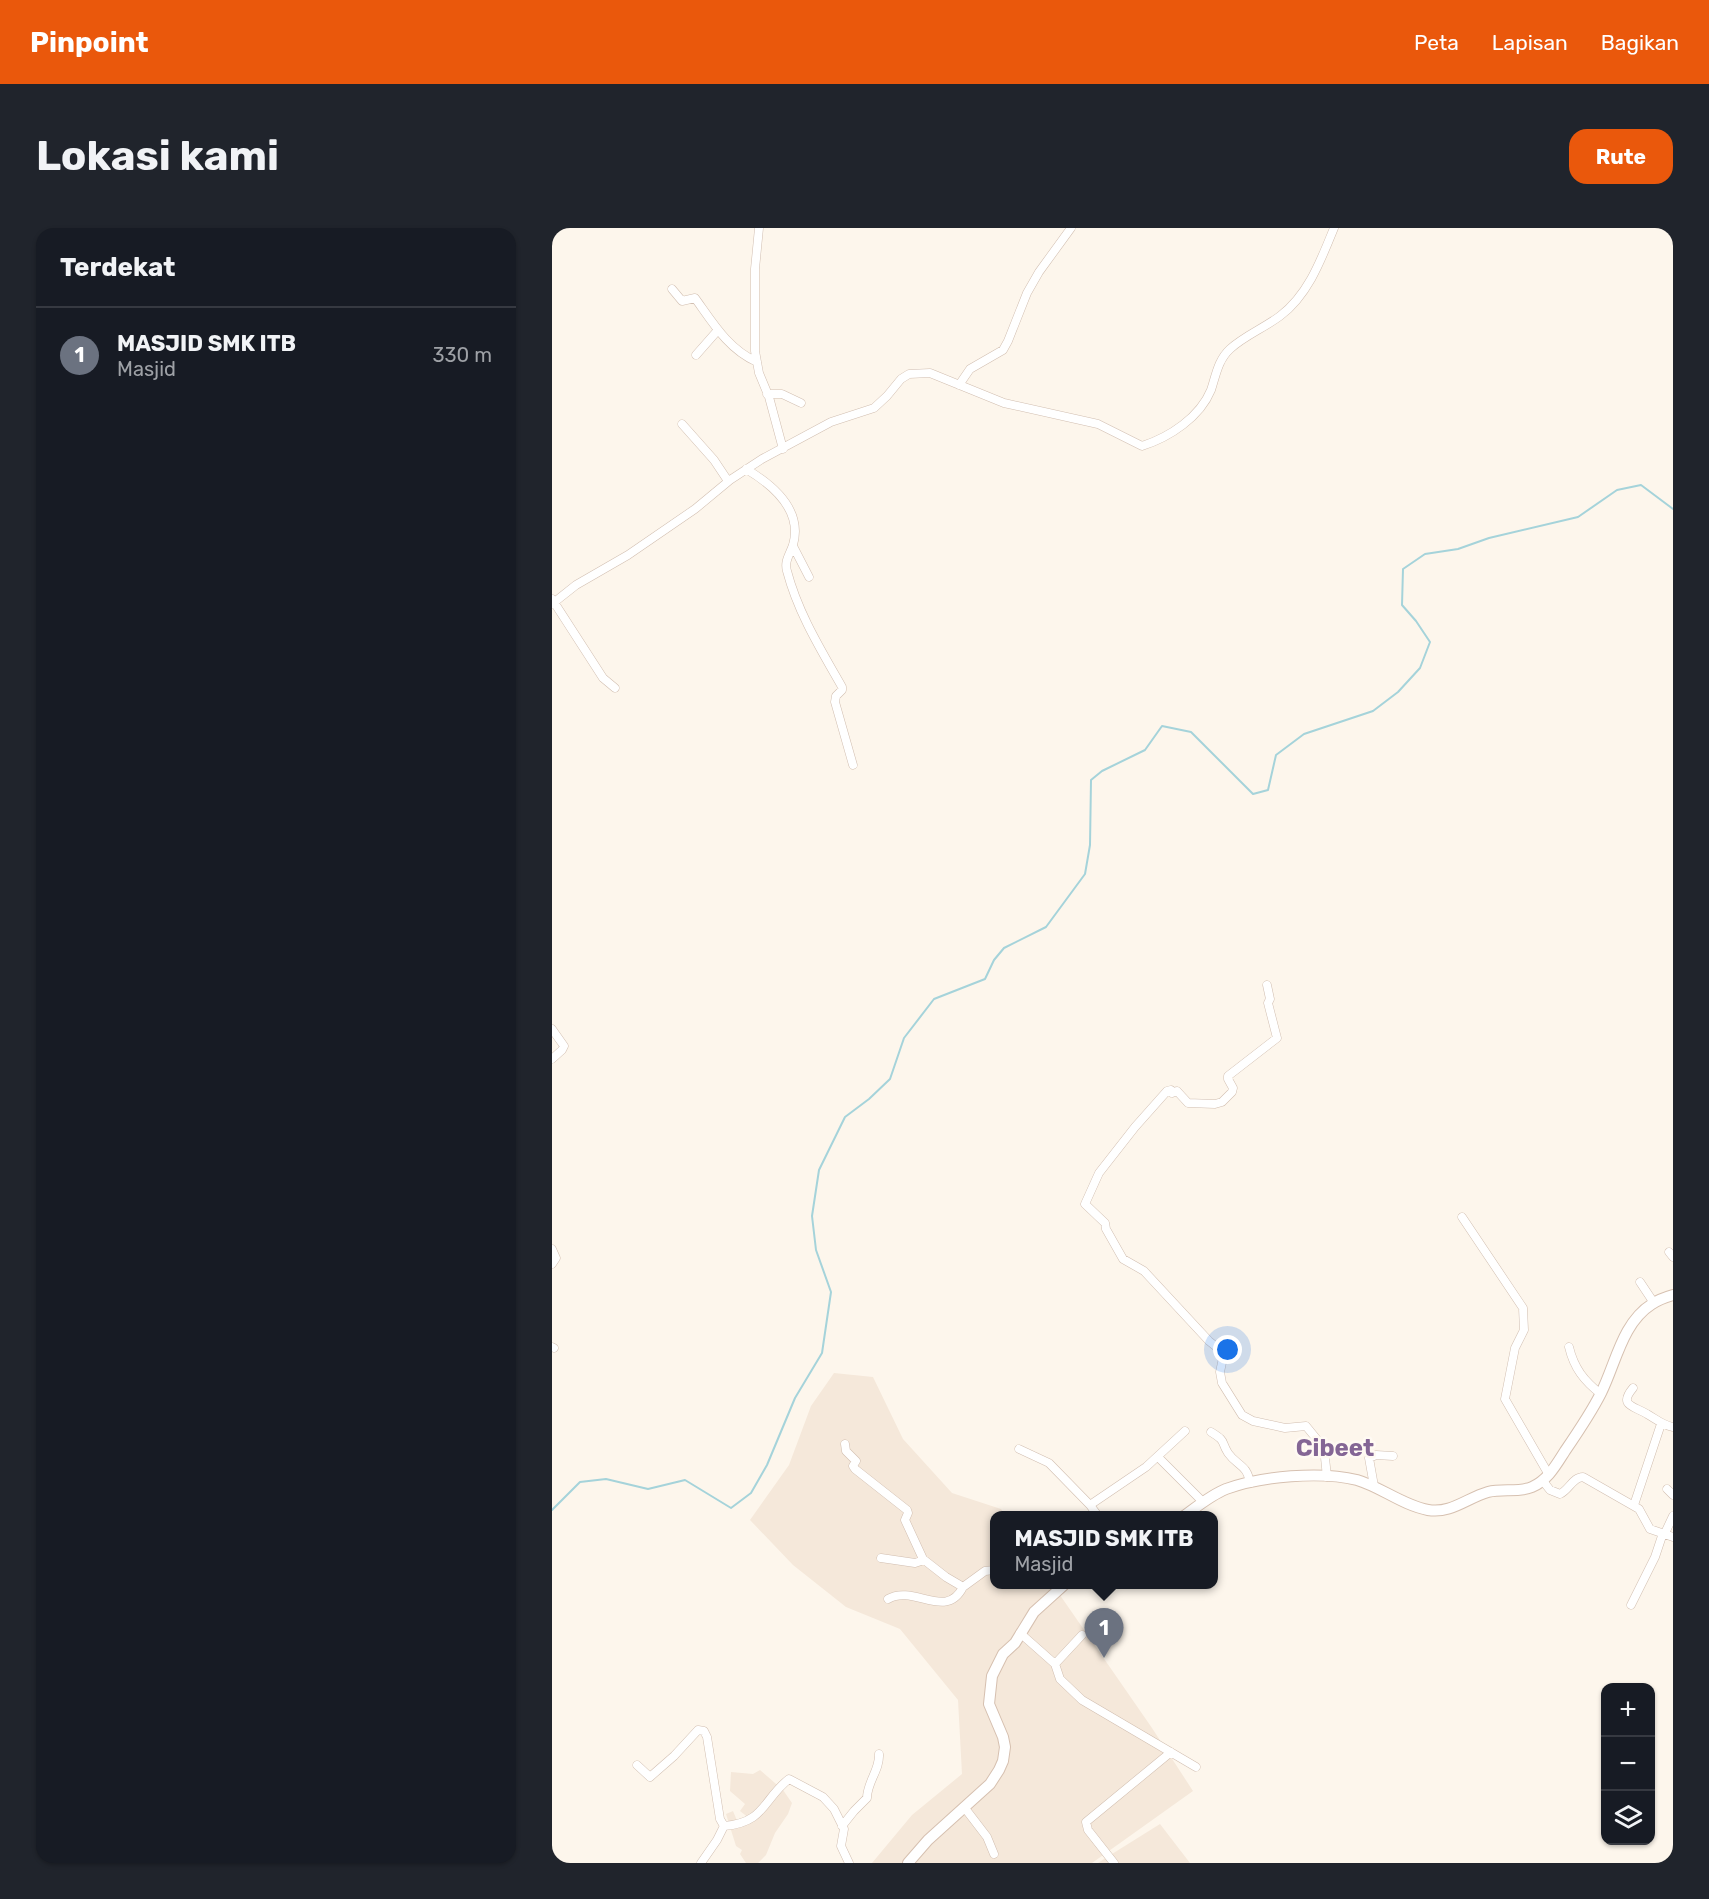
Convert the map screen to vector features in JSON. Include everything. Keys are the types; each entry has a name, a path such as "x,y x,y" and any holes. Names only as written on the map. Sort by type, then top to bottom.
{"main road":[{"path":"1190,1511 1228,1488 1284,1478 1327,1477 1357,1480 1427,1510 1454,1507 1490,1492 1523,1490 1546,1478 1601,1394 1625,1335 1638,1316 1653,1303 1673,1295"},
{"path":"908,1863 928,1840 994,1778 1003,1761 1005,1742 989,1704 992,1676 1003,1654 1015,1643 1034,1612 1056,1589"}],"street":[{"path":"759,228 756,246 754,312 757,362 783,449"},
{"path":"959,385 970,369 1003,350 1027,293 1039,272 1071,228"},
{"path":"615,688 603,678 553,602 576,585 628,555 695,509 728,482 829,423 874,408 888,396 904,376 919,373 930,373 1013,406 1098,424 1142,446 1157,441 1196,414 1210,390 1220,363 1229,350 1280,316 1296,301 1320,262 1334,228"},
{"path":"672,289 682,301 695,298 718,330 739,353 757,362"},
{"path":"696,355 718,330"},
{"path":"767,394 782,394 801,403"},
{"path":"682,424 714,460 728,482"},
{"path":"747,470 771,485 792,513 795,526 793,546 787,559 787,570 803,617 842,687 835,702 853,765"},
{"path":"793,546 809,577"},
{"path":"1267,985 1270,999 1268,1003 1277,1038 1228,1076 1233,1092 1222,1102 1215,1104 1191,1103 1177,1091 1172,1093 1171,1090 1167,1091 1099,1173 1085,1204 1105,1223 1123,1259 1144,1271 1190,1322 1224,1353 1220,1372 1222,1383 1241,1414 1253,1421 1285,1428 1306,1426 1324,1448 1327,1477"},
{"path":"552,1029 564,1046 552,1059"},
{"path":"1462,1217 1523,1308 1524,1330 1515,1348 1505,1399 1550,1490 1562,1494 1576,1479 1581,1477 1634,1505 1642,1512 1649,1528 1667,1534"},
{"path":"552,1250 556,1258 552,1264"},
{"path":"1640,1282 1653,1303"},
{"path":"1569,1347 1571,1357 1582,1377 1601,1394"},
{"path":"1633,1388 1628,1394 1628,1403 1634,1410 1644,1412 1661,1424 1673,1427"},
{"path":"1634,1505 1661,1424"},
{"path":"1090,1505 1158,1457 1185,1431"},
{"path":"1210,1431 1222,1439 1228,1453 1246,1469 1250,1483"},
{"path":"845,1444 846,1451 856,1461 853,1466 855,1469 907,1510 905,1520 924,1560 963,1587"},
{"path":"1020,1449 1045,1460 1095,1511"},
{"path":"1374,1486 1369,1458 1376,1455 1394,1456"},
{"path":"1158,1457 1203,1502"},
{"path":"1631,1605 1667,1534 1673,1516"},
{"path":"881,1558 915,1563 924,1560"},
{"path":"888,1599 908,1594 943,1603 958,1596 963,1587 985,1571 990,1570"},
{"path":"1020,1633 1055,1664 1059,1679 1082,1700 1196,1767"},
{"path":"1055,1664 1082,1635"},
{"path":"637,1765 650,1777 697,1732 703,1730 707,1737 720,1819 724,1826"},
{"path":"1114,1863 1088,1830 1086,1822 1171,1752"},
{"path":"842,1826 867,1798 867,1787 879,1764 879,1754"},
{"path":"724,1826 743,1823 758,1815 789,1779 823,1797 834,1809 844,1831 841,1846 849,1863"},
{"path":"964,1807 987,1837 994,1854"},
{"path":"701,1863 724,1826"}],"shaded area":[{"path":"834,1373 873,1377 903,1439 952,1493 1002,1511 990,1511 990,1589 1056,1589 1193,1791 1092,1863 872,1863 912,1815 962,1774 958,1700 900,1629 846,1607 793,1565 750,1520 789,1465 811,1406"},
{"path":"760,1770 783,1790 792,1803 766,1855 758,1863 746,1863 740,1854 742,1850 736,1846 726,1814 733,1811 738,1823 750,1819 740,1811 745,1804 730,1791 731,1772 753,1774"},
{"path":"1160,1824 1190,1863 1098,1863 1104,1859"}],"waterway":[{"path":"552,1510 580,1482 606,1479 648,1489 685,1480 731,1508 751,1493 767,1465 795,1398 822,1353 831,1292 816,1250 812,1216 819,1170 845,1117 890,1079 904,1038 934,999 985,979 994,960 1004,948 1046,927 1085,874 1090,845 1091,780 1102,771 1145,750 1162,726 1191,732 1253,794 1268,790 1276,755 1304,734 1373,711 1398,692 1420,668 1430,642 1402,605 1403,569 1425,554 1458,549 1489,538 1578,517 1617,490 1641,485 1673,509"}],"place":[{"name":"MASJID SMK ITB","path":"1104,1658"}],"district":[{"name":"Cibeet","path":"1335,1448"}]}
